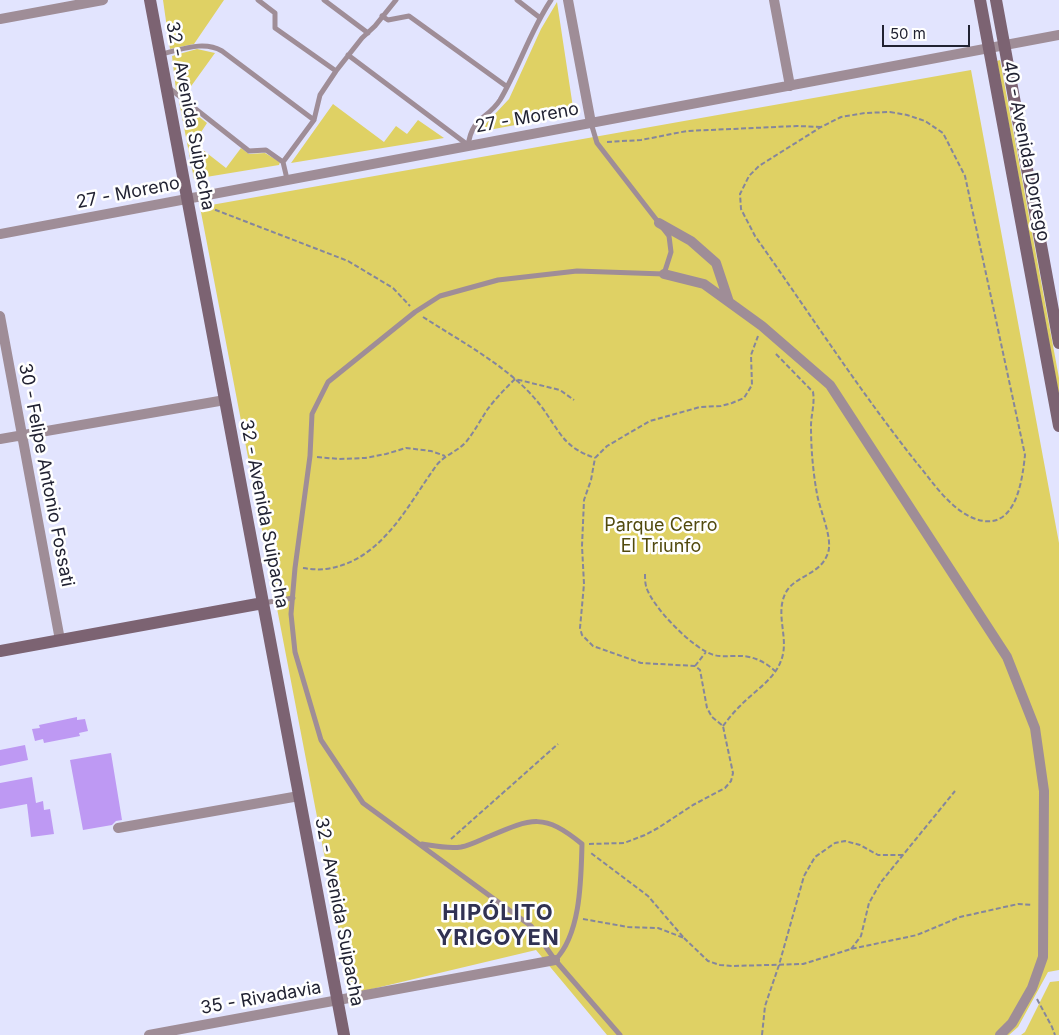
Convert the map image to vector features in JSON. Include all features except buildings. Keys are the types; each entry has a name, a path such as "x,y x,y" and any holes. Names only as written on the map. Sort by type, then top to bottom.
{"street":[{"path":"0,19 103,0"},
{"name":"32 - Avenida Suipacha","path":"150,0 344,1035"},
{"path":"568,0 591,123"},
{"path":"774,0 790,86"},
{"name":"40 - Avenida Dorrego","path":"980,0 1059,426"},
{"name":"40 - Avenida Dorrego","path":"996,0 1059,343"},
{"name":"27 - Moreno","path":"0,234 1059,35"},
{"path":"658,223 691,241 716,264 729,302"},
{"path":"664,274 704,284 762,326 830,385 1007,657 1035,728 1044,791 1044,906 1043,958 1032,988 1012,1023 1000,1035"},
{"name":"30 - Felipe Antonio Fossati","path":"0,316 60,640"},
{"path":"0,439 225,400"},
{"path":"0,651 263,603"},
{"path":"118,828 299,796"},
{"name":"35 - Rivadavia","path":"149,1035 555,960"}],"lane":[{"path":"258,0 275,13 275,28 336,71"},
{"path":"324,0 368,33"},
{"path":"283,162 314,120 320,96 336,71 396,0"},
{"path":"517,0 540,17"},
{"path":"348,55 468,146 470,133 475,124 499,101 540,17 551,0"},
{"path":"382,16 388,20 409,16 506,86"},
{"path":"160,54 199,46 213,46 314,120"},
{"path":"167,86 249,151 266,150 283,162 287,180"},
{"path":"591,123 597,143 668,236 671,252 664,274 577,271 498,280 440,296 416,312 328,382 312,414 310,456 291,614 295,652 321,740 363,803 531,926 555,960 620,1035"},
{"path":"263,603 293,598"},
{"path":"419,843 450,848 472,844 516,825 527,822 542,822 556,827 582,844 581,883 576,917 562,953 555,960"}],"path":[{"path":"597,143 641,140 687,131 797,126 821,127 841,117 865,113 890,112 925,120 943,133 965,176 1025,455 1017,498 1008,511 998,520 986,521 972,518 955,506 939,490 882,419 755,236 741,209 740,194 749,176 759,166 821,127"},
{"path":"188,199 348,261 393,288 416,312 515,378 548,414 558,433 581,453 594,458"},
{"path":"582,844 624,843 646,835 693,805 726,788 731,782 733,773 723,726 712,716 707,708 700,670 695,666 641,663 593,646 582,635 580,628 584,584 582,522 584,500 591,480 594,458 607,446 650,421 700,407 721,406 744,398 752,384 751,355 762,326"},
{"path":"723,726 741,704 762,686 775,671 783,654 782,605 786,593 791,586 811,574 824,562 830,544 818,499 811,450 813,392 772,350"},
{"path":"515,378 560,390 574,400"},
{"path":"296,568 323,570 337,567 365,555 385,537 408,508 437,464 445,456 464,445 497,398 515,378"},
{"path":"310,456 339,459 365,458 406,448 431,451 445,456"},
{"path":"645,574 646,586 657,606 684,635 706,652 720,656 744,655 755,658 768,664 775,671"},
{"path":"695,666 706,652"},
{"path":"441,847 558,744"},
{"path":"851,949 861,936 869,903 886,876 955,791"},
{"path":"762,1035 765,1006 779,965 804,876 815,857 835,843 846,841 878,855 903,855"},
{"path":"582,844 600,862 648,896 684,938 708,961 720,965 803,964 851,949 917,935 960,916 1018,904 1044,906"},
{"path":"576,917 620,926 658,928 684,938"},
{"path":"1032,988 1055,1035"}],"green space":[{"path":"163,0 224,0 194,44 170,49"},
{"path":"557,2 574,114 478,132 509,99 541,29"},
{"path":"197,49 215,53 184,96 176,90 172,56"},
{"path":"1000,60 1059,378 1059,396 997,61"},
{"name":"Parque Cerro El Triunfo","path":"971,70 1059,543 1059,970 1048,972 1018,1027 1009,1035 607,1035 536,950 351,994 200,207"},
{"path":"179,101 207,123 194,143 226,168 241,148 249,154 265,153 280,162 279,165 194,179"},
{"path":"333,104 384,142 396,126 407,134 418,120 444,138 291,163"},
{"path":"1059,981 1059,1035 1021,1035 1025,1032 1050,982"}],"district":[{"name":"HIPÓLITO YRIGOYEN","path":"498,926"}]}
